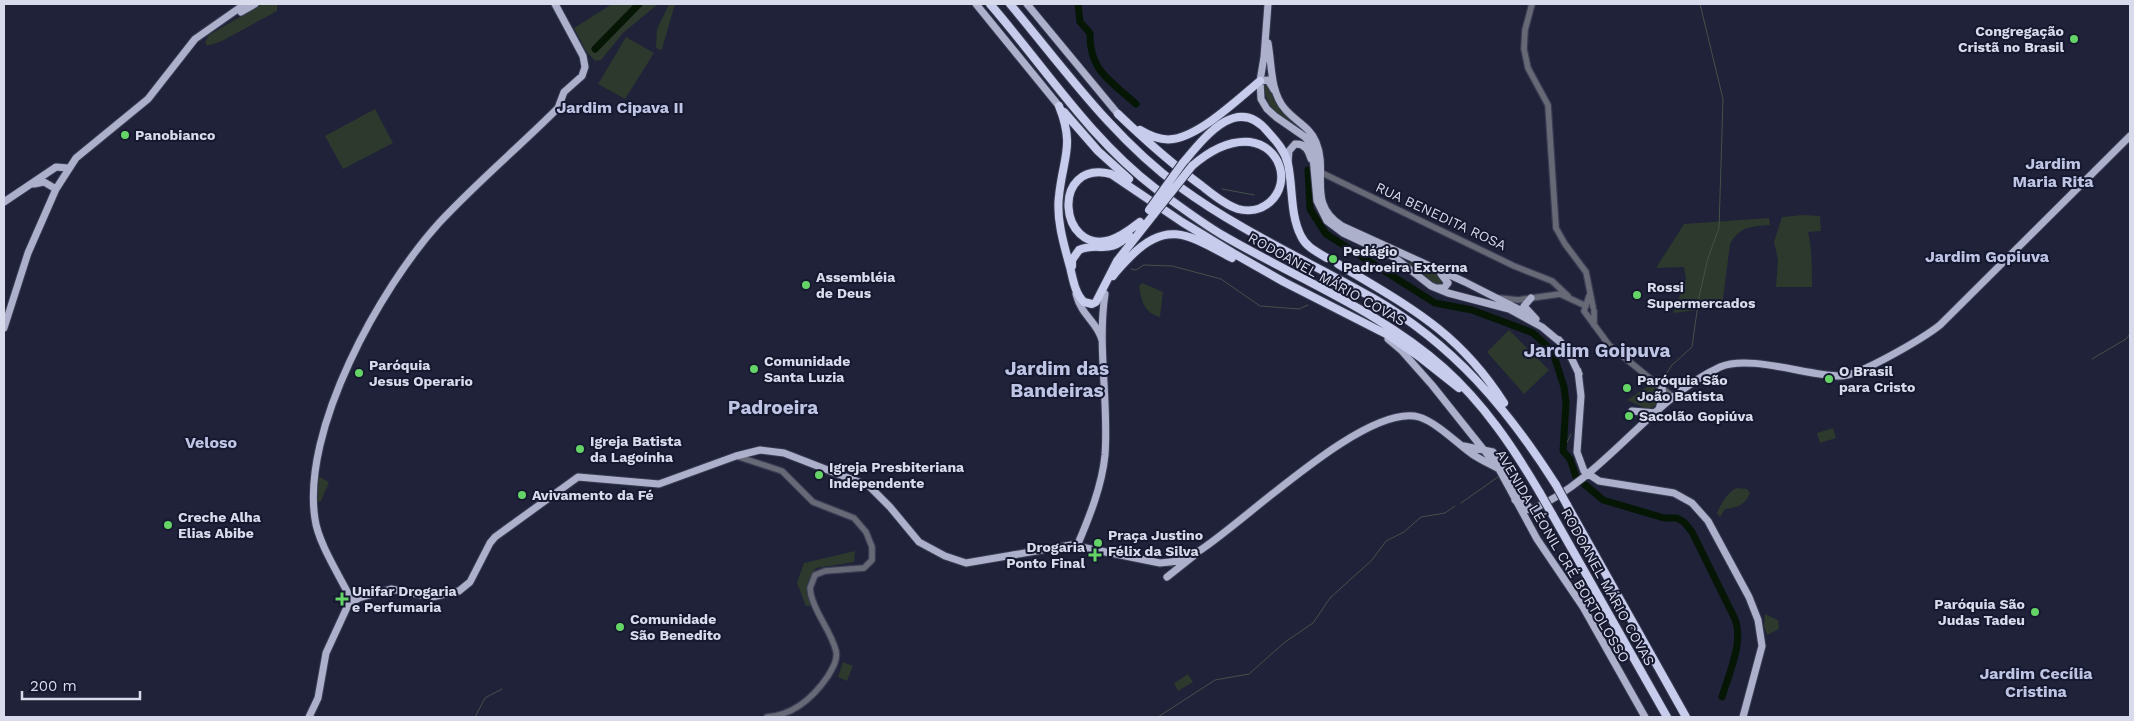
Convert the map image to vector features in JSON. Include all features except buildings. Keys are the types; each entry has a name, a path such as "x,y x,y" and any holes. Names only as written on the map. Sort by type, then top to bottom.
{"highway":[{"name":"RODOANEL MÁRIO COVAS","path":"990,4 1101,138 1154,187 1225,236 1356,308 1407,339 1443,367 1480,405 1506,436 1667,717"},
{"name":"RODOANEL MÁRIO COVAS","path":"1010,4 1108,122 1162,173 1227,218 1374,298 1416,326 1463,365 1521,430 1556,485 1686,717"},
{"path":"1015,4 1018,13"},
{"path":"1118,114 1150,136 1172,139 1190,134 1260,81"},
{"path":"1105,294 1113,268 1182,164 1245,93"},
{"path":"1060,106 1098,151 1150,198"},
{"path":"1060,106 1069,142 1058,208 1063,240 1073,281 1082,300 1088,304 1096,302 1109,280 1147,241 1163,234 1178,234 1206,245 1284,282 1371,327 1408,348 1480,405"},
{"path":"1073,281 1072,260 1079,250 1110,248 1120,243 1151,212 1192,166 1208,153 1238,142 1251,142 1263,146 1273,154 1281,169 1280,188 1275,197 1266,206 1247,211 1236,208 1214,195 1161,155 1118,114"},
{"path":"1195,149 1226,120 1243,115 1259,121 1283,150 1288,163 1300,235 1310,248 1327,258"},
{"path":"1140,222 1119,237 1111,240 1094,241 1080,233 1071,222 1067,212 1068,197 1074,185 1082,177 1100,171 1121,179 1182,222 1284,282"},
{"path":"1338,264 1443,330 1469,355 1496,391 1521,430"}],"main road":[{"path":"186,52 189,46 206,29 245,4"},
{"path":"4,328 25,260 56,189 68,168 80,154 146,101 186,52 209,33 255,4"},
{"path":"352,601 317,531 312,490 318,453 339,385 394,281 422,244 460,201 558,108 566,90 582,76 585,61 555,4"},
{"path":"976,4 1060,106"},
{"path":"1027,4 1118,114"},
{"path":"1268,4 1260,81 1261,98 1267,109 1305,137 1312,146 1321,185 1323,205 1334,221 1470,284 1511,304 1536,319"},
{"path":"1266,30 1276,95"},
{"path":"1260,81 1268,80 1284,108 1311,132 1317,143 1317,201 1327,221 1343,233 1394,257 1430,286 1443,292 1509,309 1542,328 1560,342"},
{"path":"1515,500 1528,510 1541,505 1585,477 1673,396 1720,367 1734,363 1845,376 1924,338 1940,325 2130,136"},
{"path":"1288,163 1289,151 1295,144 1300,144 1310,153 1317,170"},
{"path":"4,202 60,166 68,168"},
{"path":"48,183 48,176 53,170"},
{"path":"27,186 41,182 48,183 56,189"},
{"path":"1430,286 1443,288 1448,283 1446,278 1433,268"},
{"path":"1073,281 1079,305 1096,328 1103,343"},
{"path":"1470,284 1461,283 1457,289 1463,296 1471,296 1501,304 1511,304"},
{"path":"1077,546 1096,495 1104,461 1106,423 1103,343 1105,294"},
{"path":"1530,298 1524,306 1560,342 1579,374 1581,396 1577,452 1585,477"},
{"name":"AVENIDA LÉONIL CRÉ BORTOLOSSO","path":"1371,327 1401,350 1432,385 1499,469 1537,539 1583,607 1645,717"},
{"path":"1657,412 1663,396 1662,388"},
{"path":"1632,411 1657,412"},
{"path":"1167,577 1185,565 1199,551 1334,448 1386,420 1418,417 1428,421 1459,445 1499,469"},
{"path":"1459,445 1484,451 1490,450 1526,505 1532,507 1541,505"},
{"path":"309,717 318,698 326,653 347,606 352,601 391,589 432,597 459,591 474,577 485,552 495,537 578,477 659,484 736,456 760,450 784,453 869,486 919,542 966,563 1058,547 1077,546 1160,563 1178,561 1199,551"},
{"path":"1483,460 1481,455 1484,451"},
{"path":"1585,477 1611,484 1674,493 1692,503 1708,521 1749,597 1761,630 1760,655 1743,717"}],"street":[{"path":"1532,4 1525,30 1524,49 1528,68 1548,106 1556,228 1565,244 1586,272 1590,294 1588,309 1594,325 1609,345 1673,396"},
{"name":"RUA BENEDITA ROSA","path":"1317,170 1332,179 1557,284 1568,296 1588,309"},
{"path":"1321,185 1332,179"},
{"name":"RUA BENEDITA ROSA","path":"1539,275 1554,286 1555,294 1568,296"},
{"path":"1495,297 1511,300 1555,294"},
{"path":"1511,304 1530,298"},
{"path":"736,456 782,471 813,502 854,518 870,538 873,553 867,566 820,572 812,581 811,595 832,641 836,656 834,663 819,689 808,701 790,712 766,717"}],"green space":[{"path":"262,4 277,4 277,11 222,41 207,46 205,42 209,35"},
{"path":"612,4 658,4 623,33 601,60 595,61 586,51 574,28"},
{"path":"669,4 675,4 662,49 659,50 656,47 657,29"},
{"path":"626,37 654,53 625,99 598,84"},
{"path":"1264,84 1270,87 1274,101 1294,123 1293,125 1272,108 1267,98"},
{"path":"375,109 393,143 343,169 325,136"},
{"path":"1820,216 1821,231 1808,232 1811,252 1812,287 1776,287 1778,260 1774,242 1782,217"},
{"path":"1769,218 1770,225 1747,228 1738,234 1730,244 1722,307 1673,313 1686,279 1684,267 1656,268 1684,224"},
{"path":"1410,261 1436,273 1445,281 1445,285 1435,285 1409,265"},
{"path":"1142,283 1163,292 1160,317 1150,312 1144,305 1139,286"},
{"path":"1509,330 1549,370 1524,394 1487,352"},
{"path":"1651,384 1661,395 1657,404 1649,410 1627,400"},
{"path":"1833,428 1836,438 1820,443 1817,433"},
{"path":"318,476 329,482 321,501 316,502"},
{"path":"1736,488 1747,489 1750,493 1743,503 1725,509 1720,517 1717,513 1720,506"},
{"path":"855,551 854,562 816,568 810,577 808,586 812,606 806,606 797,583 804,563"},
{"path":"1765,614 1778,620 1779,629 1767,635 1764,626"},
{"path":"843,662 853,666 847,681 838,677"},
{"path":"1188,674 1193,682 1178,691 1174,683"}],"waterway":[{"path":"595,49 639,4"},
{"path":"1078,4 1080,22 1090,33 1093,57 1097,66 1110,81 1136,104"},
{"path":"1662,380 1672,365 1692,347 1699,297 1708,258 1719,228 1723,99 1700,4"},
{"path":"1308,170 1310,209 1326,234 1435,303 1472,310 1533,333 1548,347 1555,359 1564,387 1566,403 1563,451 1570,459 1576,477 1603,500 1664,518 1677,518 1684,522 1692,532 1737,626 1738,636 1735,657 1722,697"},
{"path":"1222,189 1254,195"},
{"path":"1131,269 1136,270 1144,265 1172,266 1221,279 1260,306 1299,309 1308,305"},
{"path":"2092,359 2126,339 2130,334"},
{"path":"1563,451 1571,434"},
{"path":"1461,503 1498,477"},
{"path":"1158,717 1215,680 1249,674 1285,642 1313,623 1330,598 1372,560 1386,541 1404,532 1421,517 1445,513 1455,506"},
{"path":"475,717 485,698 502,689"}],"place":[{"name":"Congregação Cristã no Brasil","path":"2074,39"},
{"name":"Panobianco","path":"125,135"},
{"name":"Pedágio Padroeira Externa","path":"1333,259"},
{"name":"Assembléia de Deus","path":"806,285"},
{"name":"Rossi Supermercados","path":"1637,295"},
{"name":"Comunidade Santa Luzia","path":"754,369"},
{"name":"Paróquia Jesus Operario","path":"359,373"},
{"name":"O Brasil para Cristo","path":"1829,379"},
{"name":"Paróquia São João Batista","path":"1627,388"},
{"name":"Sacolão Gopiúva","path":"1629,416"},
{"name":"Igreja Batista da Lagoínha","path":"580,449"},
{"name":"Igreja Presbiteriana Independente","path":"819,475"},
{"name":"Avivamento da Fé","path":"522,495"},
{"name":"Creche Alha Elias Abibe","path":"168,525"},
{"name":"Praça Justino Félix da Silva","path":"1098,543"},
{"name":"Drogaria Ponto Final","path":"1095,555"},
{"name":"Unifar Drogaria e Perfumaria","path":"342,599"},
{"name":"Paróquia São Judas Tadeu","path":"2035,612"},
{"name":"Comunidade São Benedito","path":"620,627"}],"district":[{"name":"Jardim Cipava II","path":"620,107"},
{"name":"Jardim Maria Rita","path":"2053,172"},
{"name":"Jardim Gopiuva","path":"1987,256"},
{"name":"Jardim Goipuva","path":"1597,350"},
{"name":"Jardim das Bandeiras","path":"1057,379"},
{"name":"Padroeira","path":"773,407"},
{"name":"Veloso","path":"211,442"},
{"name":"Jardim Cecília Cristina","path":"2036,682"}]}
